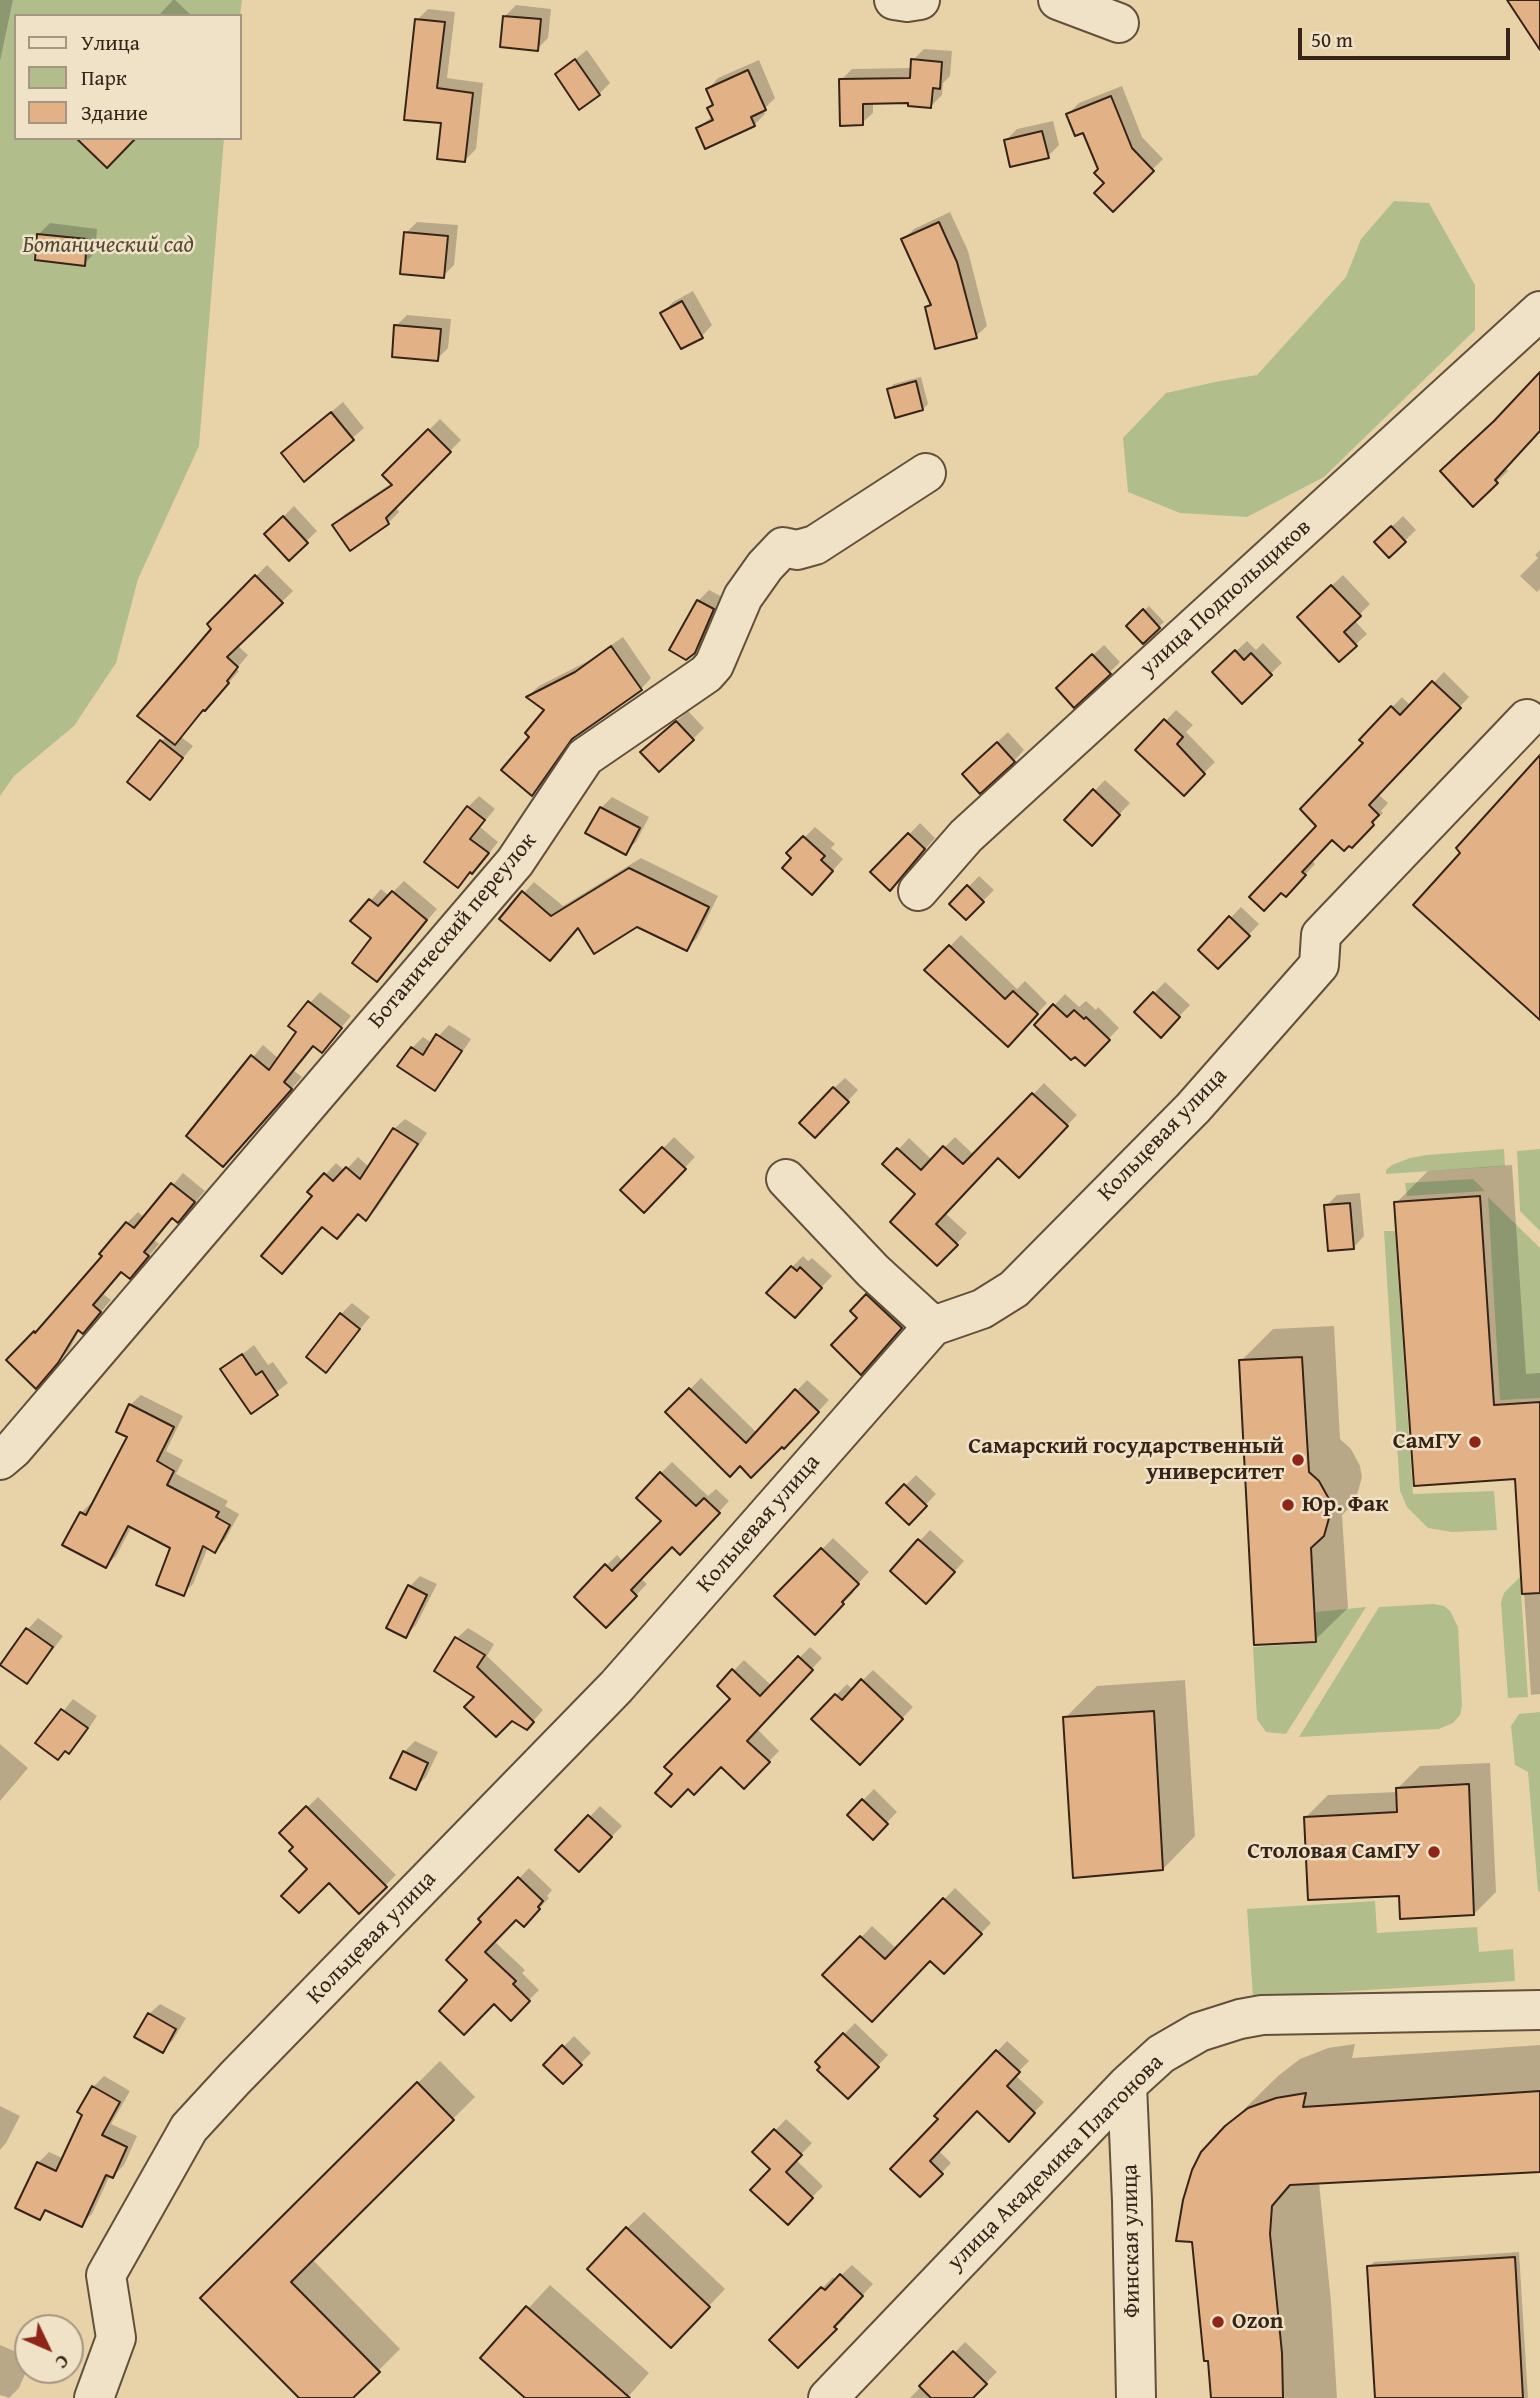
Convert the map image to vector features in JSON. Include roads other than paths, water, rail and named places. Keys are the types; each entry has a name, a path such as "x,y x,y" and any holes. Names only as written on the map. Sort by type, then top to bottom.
{"street":[{"path":"894,0 920,0"},
{"path":"1058,0 1119,23"},
{"name":"улица Подпольщиков","path":"918,891 966,836 1540,311"},
{"name":"Ботанический переулок","path":"6,1455 515,862 586,757 706,674 714,665 743,597 783,547 797,550 815,545 926,473"},
{"name":"Кольцевая улица","path":"101,2382 116,2338 106,2276 189,2128 616,1687 933,1326 982,1309 1014,1289 1193,1108 1319,965 1321,935 1527,719"},
{"path":"786,1179 873,1271 933,1326"},
{"name":"улица Академика Платонова","path":"828,2398 1127,2085 1161,2054 1199,2032 1262,2015 1540,2010"},
{"name":"Финская улица","path":"1127,2085 1136,2398"},
{"path":"101,2382 126,2398"}],"place":[{"name":"СамГУ","path":"1475,1442"},
{"name":"Самарский государственный университет","path":"1298,1460"},
{"name":"Юр. Фак","path":"1288,1505"},
{"name":"Столовая СамГУ","path":"1434,1852"},
{"name":"Ozon","path":"1218,2322"}],"park label":[{"name":"Ботанический сад","path":"108,246"}]}
